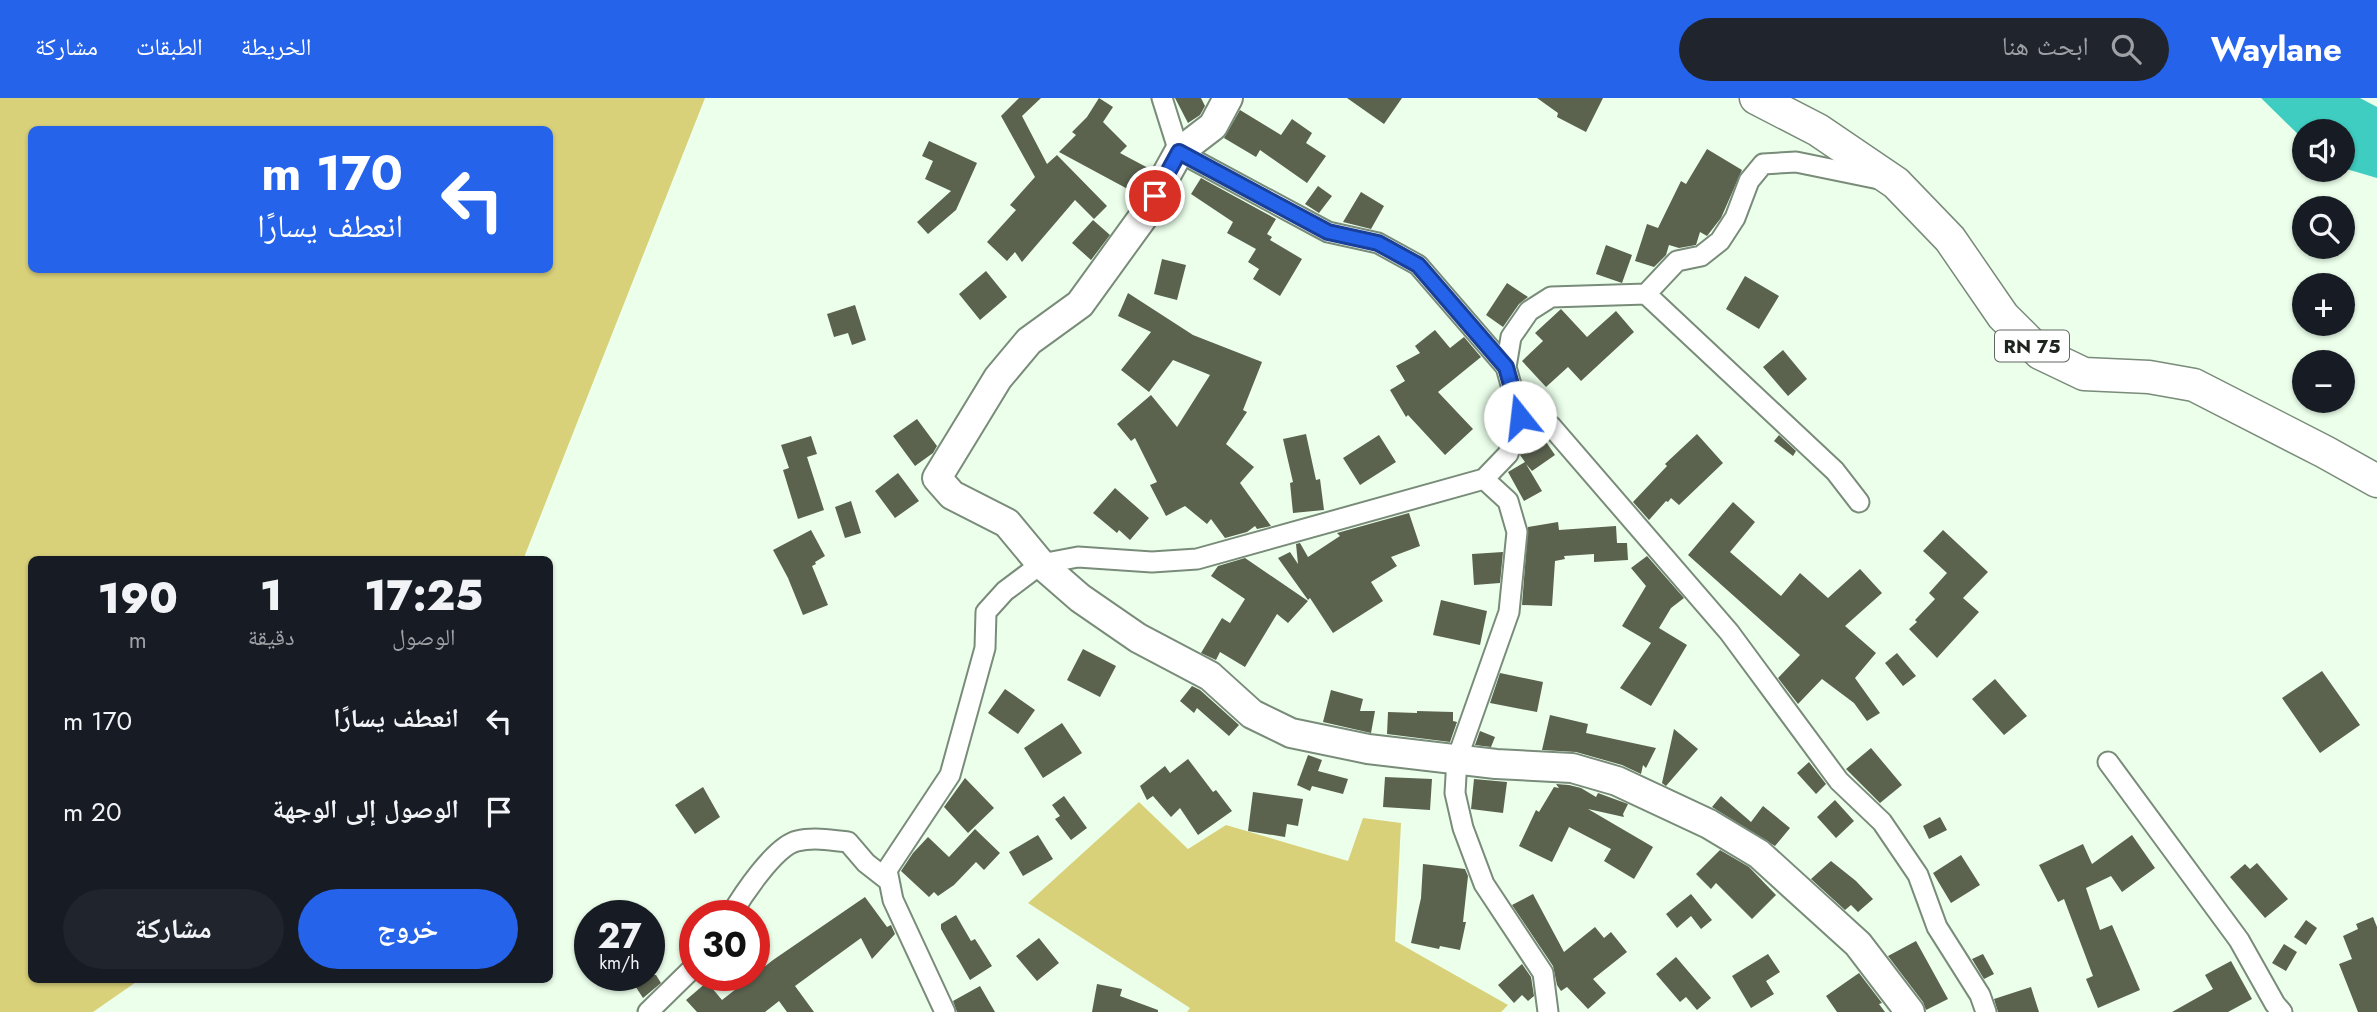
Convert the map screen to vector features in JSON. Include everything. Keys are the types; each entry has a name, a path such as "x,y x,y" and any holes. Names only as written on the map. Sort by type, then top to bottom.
{"main road":[{"name":"RN 75","path":"1756,98 1818,130 1896,183 1950,239 2003,316 2040,353 2084,374 2149,377 2194,385 2377,481"}],"street":[{"path":"1162,98 1179,152 1328,232 1378,243 1418,265 1506,367"},
{"path":"1228,98 1213,126 1179,152 1143,217 1080,304 1029,341 998,378 937,478 952,495 1007,523 1041,564 1080,598 1138,638 1210,677 1252,714 1291,733 1368,749 1572,768 1617,781 1709,824 1759,854 1857,944 1910,1012"},
{"path":"1646,294 1677,261 1701,256 1720,241 1735,218 1749,181 1763,164 1796,162 1896,183"},
{"path":"945,1012 893,900 887,870 950,775 985,648 986,612 1005,591 1041,564 1078,557 1152,562 1198,559 1484,479 1508,454 1520,417 1506,367 1511,337 1529,311 1551,297 1646,294 1835,471 1859,502"},
{"path":"1520,417 1551,426 1729,632 1839,781 1882,822 1917,875 1937,927 1980,995 1986,1012"},
{"path":"1484,479 1508,501 1517,532 1516,545 1509,612 1457,759 1455,793 1463,828 1484,884 1543,973 1548,1012"},
{"path":"2108,762 2239,940 2275,1010"},
{"path":"740,900 771,861 795,841 819,839 848,842 866,863 889,881"},
{"path":"648,1012 679,982"}],"shaded area":[{"path":"0,98 705,98 525,556 28,556 28,983 135,983 93,1012 0,1012"},
{"path":"1139,802 1188,849 1226,825 1348,861 1363,818 1401,823 1395,941 1508,1005 1501,1012 1187,1012 1190,1008 1028,903"}],"water":[{"path":"2261,98 2360,98 2377,107 2377,178 2355,172 2355,119 2292,119 2292,128"}],"building":[{"path":"1019,98 1041,98 1022,116 1047,164 1057,155 1107,206 1094,219 1075,200 1022,262 1015,252 1007,261 987,242 1016,210 1010,205 1035,177 1001,116"},
{"path":"1099,98 1113,107 1103,122 1127,146 1120,153 1150,169 1137,194 1059,152 1076,135 1072,132 1087,117"},
{"path":"1175,98 1201,98 1205,106 1200,115 1188,123"},
{"path":"1347,98 1402,98 1384,124"},
{"path":"1537,98 1603,98 1586,132 1557,117 1558,113"},
{"path":"1240,110 1281,135 1292,119 1312,133 1306,143 1326,156 1307,183 1260,150 1256,157 1224,138"},
{"path":"929,141 977,163 956,210 928,234 917,222 951,191 925,179 933,161 922,156"},
{"path":"1707,149 1742,170 1721,218 1707,236 1700,232 1696,245 1679,248 1669,245 1666,255 1654,267 1635,261 1647,224 1658,228 1681,181 1686,184"},
{"path":"1201,178 1276,219 1267,234 1272,237 1270,240 1302,259 1280,296 1253,279 1259,269 1248,262 1256,249 1227,233 1233,222 1191,194"},
{"path":"1318,186 1332,196 1319,213 1305,204"},
{"path":"1361,192 1384,206 1371,229 1343,222"},
{"path":"1093,220 1110,235 1091,260 1072,243"},
{"path":"1606,245 1632,255 1622,283 1596,274"},
{"path":"1162,259 1186,265 1177,300 1154,294"},
{"path":"986,271 1007,297 980,320 959,294"},
{"path":"1745,276 1779,296 1759,329 1726,309"},
{"path":"1507,283 1528,297 1519,304 1503,327 1486,315"},
{"path":"1128,293 1193,335 1262,362 1243,410 1247,412 1226,444 1254,467 1240,483 1271,526 1257,529 1255,526 1247,532 1225,538 1211,519 1207,524 1185,506 1166,516 1150,485 1157,482 1135,438 1131,441 1117,424 1151,395 1177,427 1210,375 1173,360 1149,392 1121,370 1151,332 1118,316"},
{"path":"855,305 866,340 852,345 848,333 834,337 827,314"},
{"path":"1561,309 1587,337 1616,311 1634,332 1581,381 1568,367 1546,387 1522,361 1543,341 1535,333"},
{"path":"1435,330 1450,348 1464,337 1481,357 1438,392 1473,429 1445,455 1408,415 1406,417 1390,390 1405,381 1396,366 1420,353 1415,346"},
{"path":"1783,350 1807,379 1788,396 1763,367"},
{"path":"917,419 937,446 933,453 915,466 893,436"},
{"path":"1306,434 1316,480 1320,479 1324,510 1293,513 1290,483 1293,482 1283,439"},
{"path":"1533,434 1542,436 1555,455 1532,471 1526,464 1542,491 1524,501 1508,472 1525,462 1520,455 1526,439"},
{"path":"1697,434 1723,463 1679,505 1671,498 1649,520 1633,502 1667,466 1665,464"},
{"path":"1379,435 1396,462 1360,485 1343,458"},
{"path":"1779,435 1796,451 1793,456 1774,441"},
{"path":"811,436 817,454 807,457 824,510 798,519 783,470 789,468 781,445"},
{"path":"898,473 919,501 895,518 875,491"},
{"path":"1115,488 1149,518 1130,540 1093,513"},
{"path":"851,501 861,533 845,538 835,507"},
{"path":"1733,502 1755,522 1730,552 1781,596 1800,573 1828,598 1860,569 1882,593 1845,626 1876,653 1855,678 1880,713 1867,721 1854,703 1822,679 1798,704 1778,678 1800,655 1688,555"},
{"path":"1409,513 1420,546 1391,557 1397,566 1371,582 1383,601 1333,633 1310,598 1308,600 1278,558 1290,552 1298,564 1296,544 1300,543 1308,557 1340,536 1337,533"},
{"path":"1558,522 1559,530 1616,526 1617,543 1627,543 1628,560 1594,562 1594,554 1564,556 1565,559 1555,561 1552,606 1522,605 1528,527"},
{"path":"811,530 825,556 812,566 828,605 803,615 773,550"},
{"path":"1943,530 1988,572 1963,598 1979,612 1937,658 1909,629 1935,599 1929,593 1947,573 1923,551"},
{"path":"1503,552 1500,583 1474,585 1472,554"},
{"path":"1647,556 1684,598 1671,608 1659,628 1687,645 1651,706 1620,688 1651,643 1622,626 1646,586 1631,568"},
{"path":"1245,558 1308,601 1288,623 1277,614 1245,667 1220,652 1216,660 1201,653 1222,618 1230,623 1245,599 1211,576 1218,566"},
{"path":"1441,600 1487,611 1480,645 1433,635"},
{"path":"1083,649 1116,666 1100,697 1067,680"},
{"path":"1897,653 1916,676 1903,686 1885,663"},
{"path":"2322,671 2360,725 2320,753 2282,698"},
{"path":"1500,673 1543,682 1537,712 1490,703"},
{"path":"1995,679 2027,716 2004,735 1972,699"},
{"path":"1192,686 1239,725 1229,736 1197,708 1194,713 1180,701"},
{"path":"1005,689 1035,710 1018,734 988,713"},
{"path":"1331,690 1363,699 1360,711 1375,711 1371,733 1323,722"},
{"path":"1388,712 1453,712 1453,721 1457,722 1450,742 1387,734"},
{"path":"1550,715 1588,724 1586,733 1656,748 1646,768 1643,765 1641,774 1622,765 1576,752 1542,750"},
{"path":"1062,723 1082,753 1043,778 1024,748"},
{"path":"1674,729 1698,749 1666,786 1662,783"},
{"path":"1480,731 1495,737 1491,747 1475,745"},
{"path":"1871,748 1902,785 1880,803 1846,769"},
{"path":"1308,755 1322,760 1318,771 1348,779 1343,794 1312,786 1310,791 1297,785"},
{"path":"1188,759 1213,792 1216,790 1232,811 1198,835 1180,808 1171,817 1153,796 1147,800 1140,786 1165,766 1170,773"},
{"path":"1809,762 1826,784 1816,794 1797,773"},
{"path":"1385,777 1432,779 1430,810 1383,807"},
{"path":"965,778 994,808 968,833 944,807"},
{"path":"1474,779 1507,782 1503,813 1471,809"},
{"path":"1556,784 1581,788 1596,797 1598,793 1628,804 1624,817 1588,809 1653,847 1634,879 1604,861 1611,849 1569,827 1552,862 1519,846 1536,810 1539,812 1554,787 1559,788"},
{"path":"703,787 720,817 695,834 675,805"},
{"path":"1253,792 1303,799 1298,826 1287,824 1285,837 1248,831"},
{"path":"1064,796 1087,828 1071,840 1055,819 1060,816 1052,805"},
{"path":"1721,796 1751,822 1763,806 1790,828 1775,846 1712,807"},
{"path":"1835,800 1854,821 1836,838 1817,817"},
{"path":"1940,817 1947,830 1929,839 1923,826"},
{"path":"975,829 1000,853 984,870 976,862 954,885 938,896 934,892 929,897 901,871 928,837 949,857"},
{"path":"1038,835 1053,859 1023,876 1009,852"},
{"path":"2132,835 2155,868 2122,892 2111,876 2086,888 2100,930 2112,925 2140,990 2098,1008 2086,979 2093,976 2064,899 2058,902 2039,865 2083,844 2092,864"},
{"path":"1720,850 1749,867 1776,895 1752,919 1716,883 1711,889 1696,874"},
{"path":"1961,855 1980,885 1951,903 1933,873"},
{"path":"1831,861 1873,899 1858,912 1851,905 1845,910 1811,879"},
{"path":"2257,863 2288,899 2265,918 2230,877 2245,864 2250,869"},
{"path":"1423,864 1465,869 1468,876 1463,922 1466,922 1460,950 1411,943 1421,898"},
{"path":"1533,894 1564,952 1595,927 1604,938 1611,932 1627,952 1593,979 1606,993 1588,1009 1567,987 1561,991 1553,966 1512,905"},
{"path":"1691,894 1712,920 1701,929 1691,916 1677,928 1666,914"},
{"path":"865,897 887,927 891,925 895,934 872,959 861,938 795,986 814,1012 787,1012 779,1001 765,1012 697,1012 686,1000 696,991 714,991 722,1000 733,991 770,991 770,962"},
{"path":"956,915 971,941 975,939 992,966 970,980 941,929 941,924"},
{"path":"2373,917 2377,927 2377,1012 2358,1012 2339,964 2352,959 2343,936 2358,929 2356,924"},
{"path":"2306,920 2317,928 2306,945 2294,937"},
{"path":"1039,938 1059,963 1037,981 1016,956"},
{"path":"1916,941 1948,999 1926,1010 1923,1002 1888,956"},
{"path":"2284,944 2297,952 2286,971 2272,963"},
{"path":"1768,954 1780,972 1766,981 1774,994 1751,1008 1732,976"},
{"path":"1983,954 1994,974 1984,979 1972,959"},
{"path":"1676,957 1711,998 1697,1010 1686,997 1680,1002 1656,974"},
{"path":"2231,961 2252,999 2228,1012 2172,1012 2213,989 2205,975"},
{"path":"1522,964 1531,977 1534,996 1528,1001 1522,995 1514,1003 1498,985"},
{"path":"1859,973 1882,1003 1879,1004 1885,1012 1837,1012 1826,996"},
{"path":"1097,984 1122,989 1120,996 1158,1012 1092,1012"},
{"path":"980,986 995,1012 957,1012 953,1001"},
{"path":"2031,987 2039,1012 1998,1012 1994,999"},
{"path":"638,991 651,991 643,998"}],"route":[{"path":"1155,196 1179,152 1328,232 1378,243 1418,265 1506,367 1520,417"}]}
